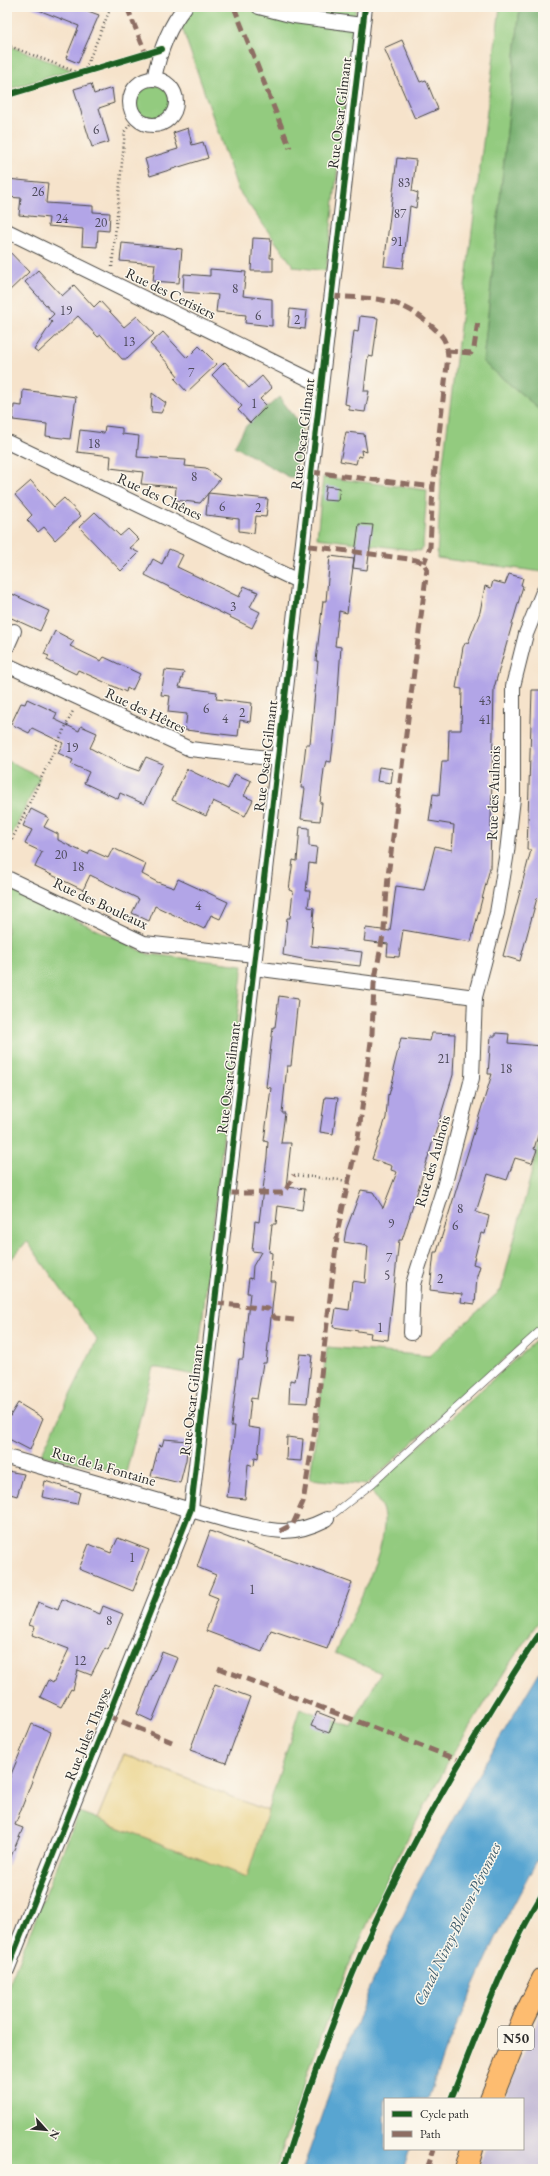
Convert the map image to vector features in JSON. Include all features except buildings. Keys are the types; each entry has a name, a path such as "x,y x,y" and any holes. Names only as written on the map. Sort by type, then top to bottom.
{"main road":[{"name":"N50","path":"492,2098 523,2020 543,1979"},
{"path":"466,2169 472,2150"}],"street":[{"path":"154,79 162,49 177,17 185,7"},
{"path":"259,7 294,16 362,25"},
{"name":"Rue Oscar Gilmant","path":"191,1509 364,7"},
{"path":"154,79 162,81 174,90 176,105 174,112 164,123 156,126 141,123 134,117 131,110 130,95 140,82 154,79"},
{"name":"Rue des Cerisiers","path":"7,231 321,385"},
{"name":"Rue des Chênes","path":"7,442 298,581"},
{"name":"Rue des Aulnois","path":"411,1333 413,1284 444,1187 472,1078 475,997 497,913 507,852 512,798 513,686 526,634 543,592"},
{"path":"7,647 14,631"},
{"name":"Rue des Hêtres","path":"7,665 190,749 278,759"},
{"name":"Rue des Bouleaux","path":"7,878 144,943 254,962"},
{"path":"254,962 475,997"},
{"name":"Rue de la Fontaine","path":"7,1457 229,1520 280,1531 293,1532 308,1528 327,1519"},
{"name":"Rue Jules Thayse","path":"7,1970 191,1509"}],"lane":[{"path":"327,1519 373,1483 543,1328"}],"path":[{"path":"84,72 110,7"},
{"path":"7,45 80,74"},
{"path":"7,95 162,49"},
{"path":"110,282 125,131 134,117"},
{"path":"7,850 80,698"},
{"path":"294,1175 349,1181"}],"shaded area":[{"path":"543,2007 543,2169 478,2169 485,2150 524,2150 524,2098 504,2098"}],"green space":[{"path":"175,7 356,7 326,271 294,267 238,190"},
{"path":"500,7 520,7 483,362 543,412 543,572 437,558 441,479"},
{"path":"520,7 543,7 543,412 483,362"},
{"path":"7,45 72,70 7,90"},
{"path":"153,85 163,88 169,94 172,104 169,114 163,120 153,123 143,120 137,114 134,104 137,94 143,88"},
{"path":"279,397 299,422 302,430 295,477 289,477 234,446 246,426"},
{"path":"323,477 427,490 423,546 420,551 317,538"},
{"path":"7,761 40,777 7,845"},
{"path":"7,887 148,954 243,965 196,1375 153,1367 126,1473 41,1455 97,1340 27,1241 7,1264"},
{"path":"543,1129 543,1324 366,1485 310,1479 327,1347 429,1356 501,1290"},
{"path":"543,1334 543,1615 512,1660 451,1757 394,1864 343,1979 315,2053 276,2169 7,2169 7,1989 79,1812 247,1876 300,1708 351,1727 381,1673 335,1653 368,1582 381,1542 384,1525 383,1511 371,1490"}],"sand":[{"path":"124,1754 268,1811 247,1877 97,1819"}],"water":[{"name":"Canal Nimy-Blaton-Péronnes","path":"543,1666 543,1849 496,1938 444,2053 428,2098 384,2098 384,2150 410,2150 403,2169 303,2169 331,2088 369,1990 417,1884 472,1785"}],"marked path":[{"path":"127,7 146,54"},
{"path":"234,7 290,148"},
{"path":"331,296 383,300 394,303 417,315 438,332 445,341 448,356 433,487 430,547 424,563"},
{"path":"447,351 471,353 474,348 478,321"},
{"path":"311,472 433,487"},
{"path":"280,1531 293,1524 303,1502 314,1435 338,1229 358,1138 372,1034 374,984 384,930 388,876 427,569 424,563 416,560 303,545"},
{"path":"228,1193 283,1193 294,1175"},
{"path":"215,1303 268,1309 275,1318 294,1320"},
{"path":"218,1668 461,1761"},
{"path":"108,1716 172,1742"},
{"path":"427,2169 434,2150"}],"cycle path":[{"path":"7,1970 191,1509 365,7"},
{"path":"7,95 162,49"},
{"path":"283,2169 332,2025 361,1954 393,1885 421,1830 451,1777 506,1685 543,1629"},
{"path":"451,2098 504,1968 516,1942 543,1893"}]}
